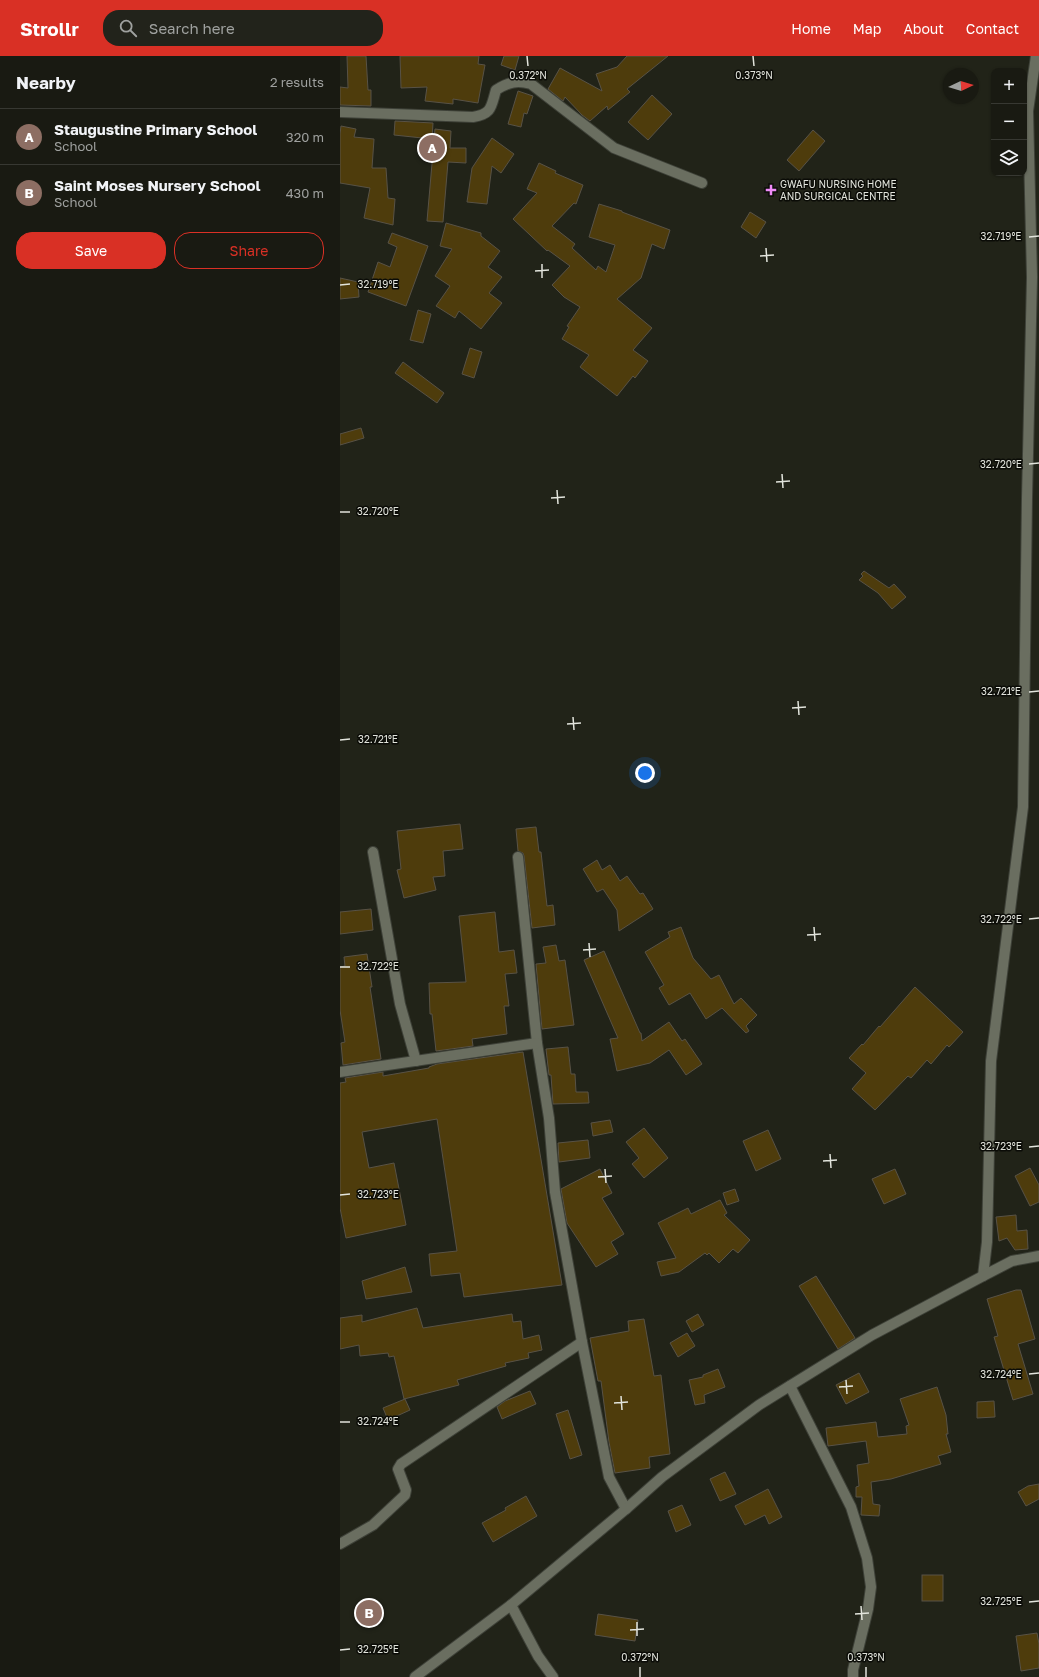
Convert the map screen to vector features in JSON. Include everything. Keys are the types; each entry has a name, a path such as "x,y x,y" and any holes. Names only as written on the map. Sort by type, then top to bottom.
{"street":[{"path":"983,1276 987,1242 991,1061 1023,807 1027,498 1032,277 1028,111 1036,56"},
{"path":"340,112 472,118 485,114 490,109 496,90 506,84 516,81 524,82 531,84 614,148 702,183"},
{"path":"373,852 400,1004 416,1061"},
{"path":"518,857 537,1043 549,1118 555,1192 582,1342 609,1477 626,1509"},
{"path":"340,1072 537,1043"},
{"path":"415,1677 511,1605 668,1472 759,1405 872,1335 1012,1261 1039,1256"},
{"path":"340,1544 373,1525 405,1495 406,1490 398,1468 401,1464 582,1342"},
{"path":"790,1386 851,1507 867,1558 871,1587 868,1609 853,1670 853,1677"},
{"path":"511,1605 538,1656 552,1677"}],"building":[{"path":"347,56 366,56 368,90 371,90 371,106 340,105 340,87 348,88"},
{"path":"400,56 479,56 478,64 485,65 478,103 453,99 453,104 425,101 427,87 401,88"},
{"path":"504,56 519,56 515,70 501,65"},
{"path":"627,56 668,56 627,89 630,92 608,110 607,106 590,121 582,115 565,97 563,101 548,89 560,68 602,91 596,74 617,67"},
{"path":"518,91 533,96 527,114 524,113 521,127 508,124"},
{"path":"652,95 672,114 648,140 628,122"},
{"path":"395,121 433,123 432,139 394,135"},
{"path":"341,126 356,129 354,137 374,139 372,168 386,168 388,198 395,199 393,225 364,218 370,188 340,183"},
{"path":"435,129 451,131 450,148 466,148 466,163 448,162 443,222 427,221"},
{"path":"813,130 825,141 799,171 787,160"},
{"path":"492,138 514,154 501,173 492,166 487,204 467,202 472,168"},
{"path":"539,163 556,171 555,173 583,185 576,204 574,203 552,226 575,244 572,248 596,270 598,266 606,272 615,245 589,237 599,204 622,211 670,230 664,249 652,244 641,278 617,299 652,328 633,350 648,361 635,378 633,376 617,396 580,367 589,355 562,339 569,327 567,326 580,307 564,297 552,285 570,266 548,250 547,251 513,219 537,193 527,189"},
{"path":"750,212 766,222 756,238 741,227"},
{"path":"446,223 481,233 481,236 500,251 488,267 502,277 489,293 502,303 481,329 459,311 455,318 436,306 450,286 435,276 452,249 440,246"},
{"path":"392,233 428,246 406,306 368,292 378,262 390,267 397,247 388,243"},
{"path":"340,278 358,282 359,297 340,299"},
{"path":"418,310 431,314 423,343 410,340"},
{"path":"470,348 482,352 474,378 462,374"},
{"path":"403,362 444,393 437,403 395,373"},
{"path":"361,428 364,438 340,445 340,434"},
{"path":"864,571 889,588 894,584 906,597 892,609 878,593 859,580 863,576 861,574"},
{"path":"460,824 463,849 443,851 445,876 433,877 436,890 404,898 397,870 401,869 397,831"},
{"path":"536,827 539,852 541,852 547,906 553,905 555,925 532,928 524,856 523,853 518,851 516,829"},
{"path":"597,860 602,870 610,865 620,881 627,876 640,894 643,893 653,909 619,931 617,910 603,889 597,892 583,869"},
{"path":"371,909 373,930 340,934 340,912"},
{"path":"495,912 499,952 514,950 517,973 505,974 509,1006 504,1006 507,1034 472,1039 473,1046 436,1051 432,1014 430,1014 429,983 466,982 459,916"},
{"path":"681,927 693,958 711,979 719,975 734,1004 741,998 757,1015 746,1026 749,1031 746,1033 722,1008 706,1019 690,993 669,1005 659,988 664,985 645,952 670,937 668,932"},
{"path":"556,945 559,961 565,960 574,1025 542,1029 536,964 546,963 543,947"},
{"path":"604,951 641,1033 642,1041 669,1022 682,1041 685,1039 702,1064 686,1075 669,1050 650,1063 617,1071 610,1039 618,1038 584,960"},
{"path":"367,954 372,987 370,987 381,1059 343,1065 341,1043 345,1042 340,1010 340,967 345,966 344,957"},
{"path":"915,987 963,1032 949,1047 947,1045 931,1064 927,1060 911,1078 908,1076 875,1110 852,1089 866,1073 849,1058 862,1044 863,1045 879,1026 880,1027"},
{"path":"568,1047 571,1074 575,1074 576,1092 588,1092 589,1103 553,1104 551,1075 549,1075 546,1049"},
{"path":"523,1052 562,1285 464,1297 460,1273 431,1276 429,1254 457,1251 437,1119 362,1132 369,1168 394,1163 406,1225 346,1238 340,1208 340,1083 346,1082 345,1078 383,1072 383,1076 429,1068 437,1064"},
{"path":"610,1120 613,1132 593,1136 591,1123"},
{"path":"644,1128 668,1158 644,1178 632,1164 639,1158 626,1142"},
{"path":"768,1130 781,1159 756,1171 743,1141"},
{"path":"588,1140 590,1158 559,1162 558,1143"},
{"path":"1030,1168 1039,1185 1039,1202 1030,1206 1015,1176"},
{"path":"600,1169 612,1193 602,1198 624,1234 611,1242 618,1254 596,1267 567,1223 561,1189"},
{"path":"895,1169 906,1194 884,1204 872,1179"},
{"path":"735,1189 739,1201 727,1205 723,1193"},
{"path":"720,1200 727,1213 724,1215 750,1240 738,1253 733,1249 719,1263 709,1253 707,1255 705,1253 679,1272 661,1276 657,1262 676,1258 658,1223 688,1208 691,1214"},
{"path":"1016,1215 1017,1231 1027,1230 1028,1249 1015,1250 1007,1238 999,1241 996,1217"},
{"path":"405,1267 412,1292 366,1299 362,1281"},
{"path":"816,1276 855,1338 838,1349 799,1286"},
{"path":"1016,1290 1021,1290 1035,1339 1018,1344 1033,1394 1013,1400 994,1337 998,1336 987,1299"},
{"path":"417,1308 423,1328 512,1314 513,1322 521,1321 523,1339 539,1335 542,1350 528,1353 529,1358 505,1363 506,1366 457,1380 459,1385 404,1399 394,1356 389,1357 388,1353 360,1356 359,1345 340,1349 340,1318 362,1315 362,1322"},
{"path":"698,1314 704,1325 692,1332 686,1321"},
{"path":"644,1319 654,1376 661,1375 670,1454 649,1457 650,1468 615,1473 609,1442 601,1381 598,1381 590,1338 629,1331 628,1321"},
{"path":"687,1333 695,1346 678,1357 670,1343"},
{"path":"718,1369 725,1387 704,1395 705,1403 695,1405 689,1380 703,1377 703,1375"},
{"path":"859,1373 869,1392 846,1404 836,1385"},
{"path":"937,1387 946,1415 948,1434 946,1434 951,1452 938,1456 941,1464 891,1479 871,1482 873,1504 880,1505 879,1516 861,1515 862,1497 856,1497 856,1487 859,1486 857,1465 869,1463 866,1441 828,1446 826,1428 876,1422 878,1437 907,1434 906,1426 909,1425 900,1399"},
{"path":"530,1391 536,1404 502,1419 497,1407 505,1401"},
{"path":"405,1399 410,1410 388,1420 383,1408"},
{"path":"994,1401 995,1417 977,1418 977,1402"},
{"path":"568,1410 582,1455 570,1459 556,1414"},
{"path":"725,1472 736,1494 720,1501 710,1479"},
{"path":"1039,1484 1039,1499 1026,1506 1018,1492 1028,1486"},
{"path":"768,1489 782,1517 769,1524 765,1515 745,1525 735,1506"},
{"path":"526,1496 537,1516 493,1542 482,1523 506,1510 505,1508"},
{"path":"682,1505 691,1525 676,1532 668,1511"},
{"path":"922,1575 943,1575 943,1601 922,1601"},
{"path":"598,1614 638,1620 635,1641 595,1635"},
{"path":"1037,1633 1039,1644 1039,1668 1021,1671 1016,1636"}],"place":[{"name":"Staugustine Primary School","path":"432,148"},
{"name":"GWAFU NURSING HOME AND SURGICAL CENTRE","path":"771,190"},
{"name":"Saint Moses Nursery School","path":"369,1613"}]}
